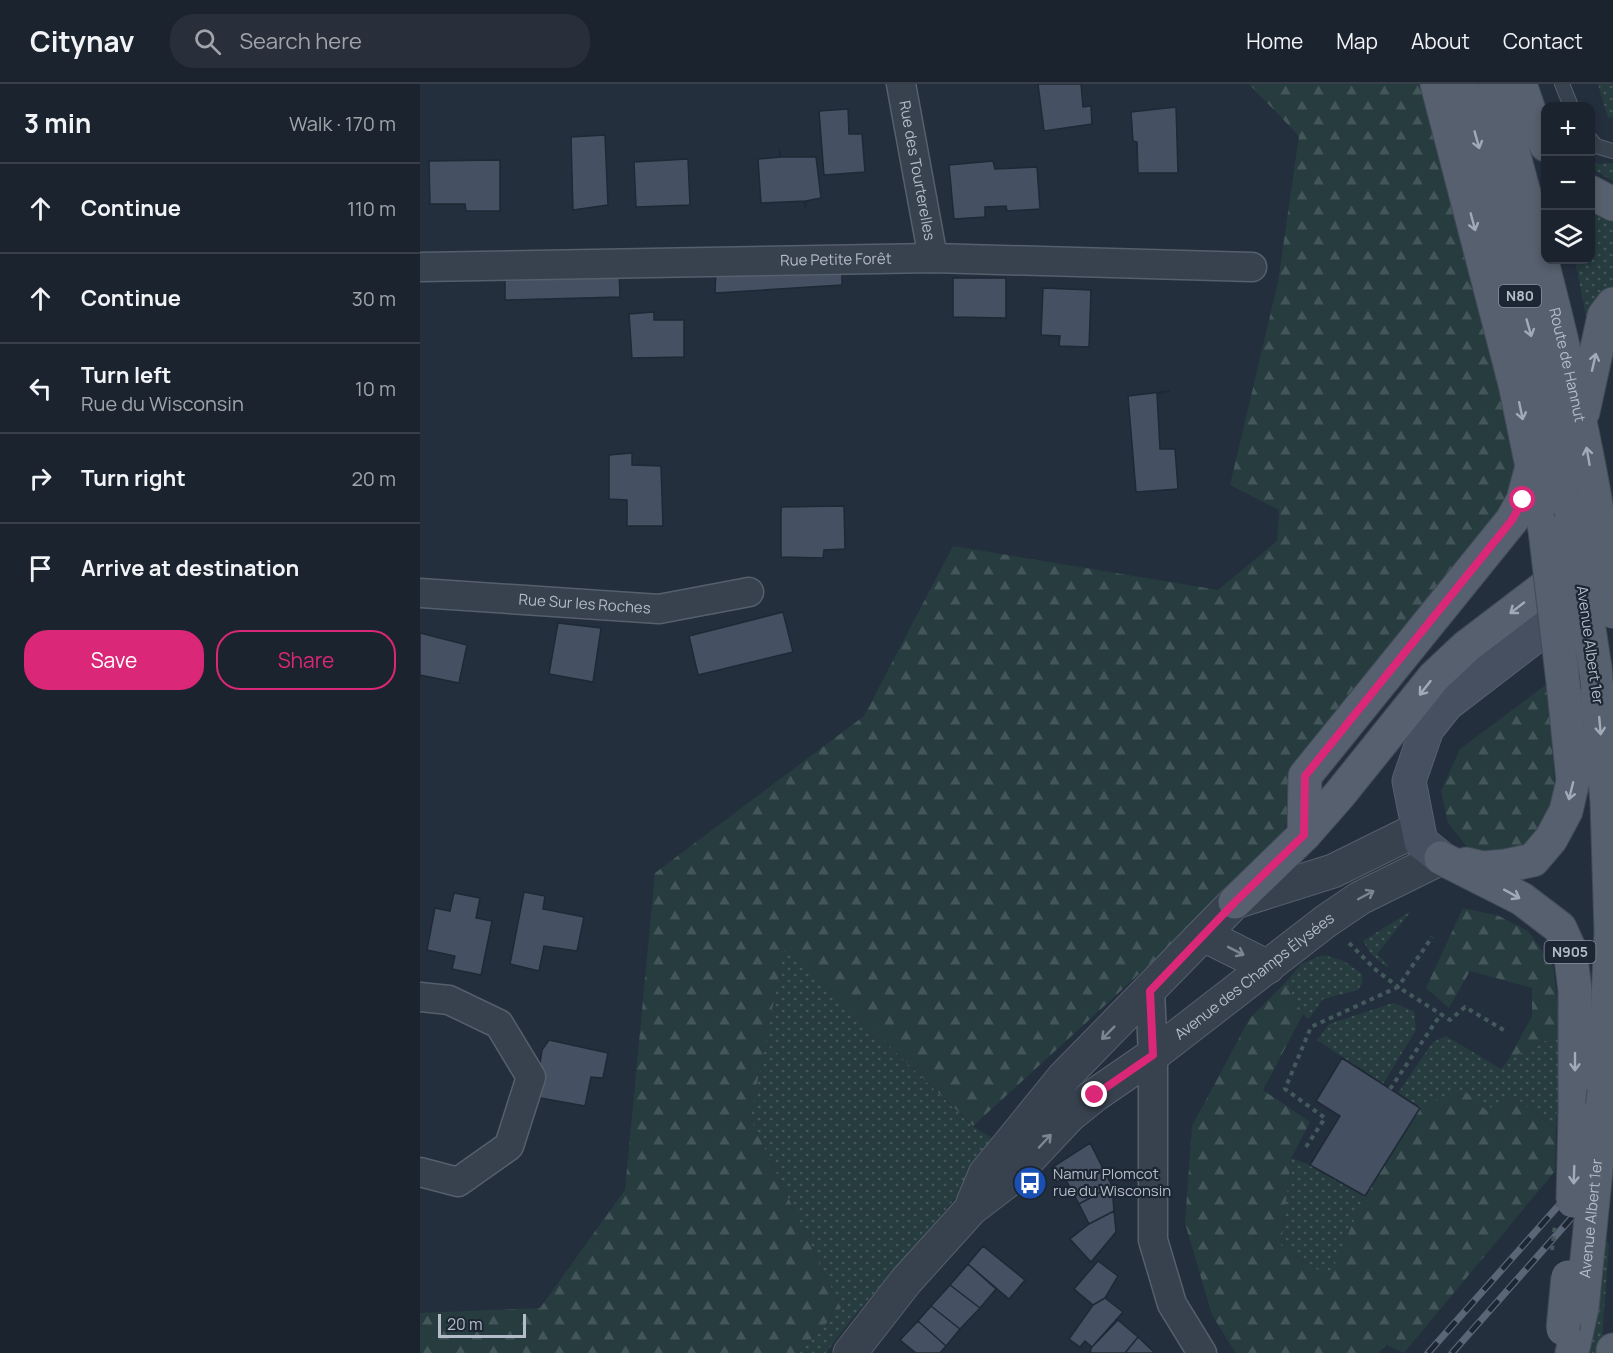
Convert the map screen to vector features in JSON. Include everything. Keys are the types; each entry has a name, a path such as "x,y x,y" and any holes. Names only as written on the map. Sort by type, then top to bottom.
{"main road":[{"path":"1437,84 1515,384 1545,530 1574,781 1566,811 1551,839 1533,860 1483,868 1441,858"},
{"name":"Route de Hannut","path":"1461,84 1553,414 1582,502 1613,612"},
{"name":"Route de Hannut","path":"1495,84 1550,273 1581,419 1582,502"},
{"path":"1520,84 1541,137"},
{"path":"1595,195 1613,204"},
{"path":"1581,419 1604,316 1613,304"},
{"path":"1304,835 1305,776 1512,520 1523,500 1532,464"},
{"name":"Avenue Albert 1er","path":"1570,1336 1604,1091 1611,932 1607,802 1594,668 1582,502"},
{"path":"1235,902 1304,835 1340,794 1434,676 1466,647 1613,534"},
{"name":"N905","path":"1570,1336 1575,1116 1575,990 1570,950 1560,928 1522,899 1441,858 1421,842 1409,781 1427,729 1447,704 1613,576"},
{"path":"1418,752 1439,741 1473,710 1613,602"},
{"path":"1447,704 1466,647"}],"street":[{"name":"Rue des Tourterelles","path":"901,84 933,258"},
{"name":"Rue Petite Forêt","path":"420,267 933,258 1252,267"},
{"name":"Rue Sur les Roches","path":"420,593 659,609 749,592"},
{"name":"Avenue des Champs Élysées","path":"971,1209 985,1174 1063,1078 1235,902 1333,871 1418,829"},
{"name":"Avenue des Champs Élysées","path":"850,1353 906,1281 971,1209 1010,1179 1070,1115 1153,1055 1326,921 1360,898 1441,858"},
{"path":"1204,935 1268,967"},
{"path":"1150,991 1153,1055 1153,1240 1172,1304 1202,1353"},
{"path":"420,997 448,1000 500,1024 531,1077 509,1146 458,1182 420,1172"}],"lane":[{"path":"1562,84 1569,102"},
{"path":"1595,145 1613,151"}],"path":[{"path":"1326,921 1376,970 1450,1020 1465,1007 1507,1032"},
{"path":"1306,1147 1325,1118 1284,1089 1311,1027 1398,987 1432,937"},
{"path":"1390,1089 1441,1014"},
{"path":"1552,1255 1556,1219"}],"green space":[{"path":"1249,84 1430,84 1517,430 1513,475 1501,519 1299,773 1280,845 973,1126 785,946 750,1118 841,1308 798,1353 420,1353 420,1313 540,1308 625,1190 655,873 864,716 953,546 1218,590 1277,541 1279,510 1230,485 1278,282 1299,136"},
{"path":"1598,84 1613,84 1613,117 1608,118"},
{"path":"1595,162 1598,164 1613,163 1613,181 1595,170"},
{"path":"1595,211 1613,219 1613,288 1589,332 1576,264 1595,264"},
{"path":"1547,684 1556,798 1539,836 1503,857 1467,847 1448,823 1441,791 1460,749"},
{"path":"1463,908 1499,916 1528,931 1553,966 1561,1033 1509,1059 1532,1016 1532,988 1470,971 1449,1008 1426,988"},
{"path":"1411,911 1377,954 1389,966 1387,967 1371,954 1363,941"},
{"path":"785,945 972,1126 1002,1144 851,1320 826,1353 798,1353 841,1308 750,1118"},
{"path":"1323,955 1344,961 1362,974 1362,983 1358,990 1323,999 1309,1019 1303,1014 1285,983 1301,964"},
{"path":"1285,983 1303,1014 1263,1090 1310,1122 1291,1158 1281,1246 1329,1277 1365,1196 1420,1108 1463,1089 1486,1110 1513,1096 1556,1128 1555,1171 1404,1353 1386,1345 1378,1353 1236,1353 1212,1315 1185,1223 1192,1126 1250,1018"},
{"path":"1393,1003 1414,1011 1416,1030 1383,1084 1317,1040 1329,1024"},
{"path":"1561,1033 1556,1128 1513,1096 1486,1111 1463,1090 1420,1108 1398,1093 1433,1042 1446,1036 1501,1069 1509,1059"},
{"path":"1291,1158 1310,1165 1365,1196 1330,1278 1281,1246"},
{"path":"1603,1241 1607,1241 1609,1245 1601,1353 1587,1353"}],"building":[{"path":"1038,84 1081,84 1083,107 1091,106 1092,124 1044,131"},
{"path":"1176,107 1178,173 1138,173 1137,142 1133,141 1131,112"},
{"path":"848,109 849,134 862,134 865,172 824,175 819,111"},
{"path":"605,135 608,205 573,210 571,137"},
{"path":"779,149 781,157 816,157 821,198 806,201 805,209 805,201 761,203 758,159 780,157"},
{"path":"688,159 690,205 636,207 634,162"},
{"path":"500,160 500,211 466,211 465,204 430,204 429,161"},
{"path":"993,161 995,169 1037,167 1040,209 1007,211 1006,206 985,207 985,217 954,219 949,165"},
{"path":"842,263 842,285 715,293 716,269"},
{"path":"619,271 620,297 505,300 505,276"},
{"path":"953,278 1006,278 1006,318 953,317"},
{"path":"1043,288 1091,290 1089,347 1059,346 1060,336 1041,335"},
{"path":"654,312 654,320 684,320 684,357 632,358 629,314"},
{"path":"1170,391 1157,394 1160,449 1175,449 1178,489 1136,492 1128,396"},
{"path":"632,453 632,465 661,466 663,526 627,526 627,500 609,499 609,455"},
{"path":"844,506 845,549 824,550 823,558 781,557 781,507"},
{"path":"783,612 793,652 698,675 689,636"},
{"path":"558,623 601,628 593,682 549,674"},
{"path":"420,633 467,645 459,683 420,675"},
{"path":"524,892 545,896 543,909 584,917 577,951 544,946 539,971 510,964"},
{"path":"454,893 480,898 476,918 492,921 481,975 452,969 455,956 427,950 435,908 450,911"},
{"path":"549,1040 608,1053 603,1078 591,1077 585,1106 535,1097 542,1050"},
{"path":"1342,1058 1420,1108 1365,1196 1310,1165 1340,1116 1316,1101"},
{"path":"1090,1143 1112,1186 1079,1204 1065,1178 1057,1182 1051,1168"},
{"path":"1112,1186 1114,1211 1089,1224 1079,1204"},
{"path":"1114,1211 1116,1232 1091,1262 1070,1239 1089,1224"},
{"path":"983,1246 1025,1280 1009,1299 968,1264"},
{"path":"1098,1261 1118,1276 1105,1298 1093,1305 1074,1289"},
{"path":"968,1264 996,1289 980,1308 950,1285"},
{"path":"950,1285 980,1308 960,1329 931,1306"},
{"path":"1105,1298 1123,1312 1092,1347 1085,1341 1080,1347 1069,1339 1093,1305"},
{"path":"931,1306 960,1329 946,1346 918,1321"},
{"path":"1118,1320 1138,1337 1125,1353 1092,1353 1090,1351 1092,1347"},
{"path":"918,1321 946,1346 940,1353 916,1353 900,1340"},
{"path":"1138,1337 1155,1353 1125,1353"}],"railway":[{"path":"1428,1353 1613,1144"},
{"path":"1452,1353 1613,1171"}],"place":[{"name":"Namur Plomcot rue du Wisconsin","path":"1030,1183"}],"route":[{"path":"1095,1095 1153,1055 1150,991 1235,902 1304,835 1305,776 1512,520 1523,500"}]}
